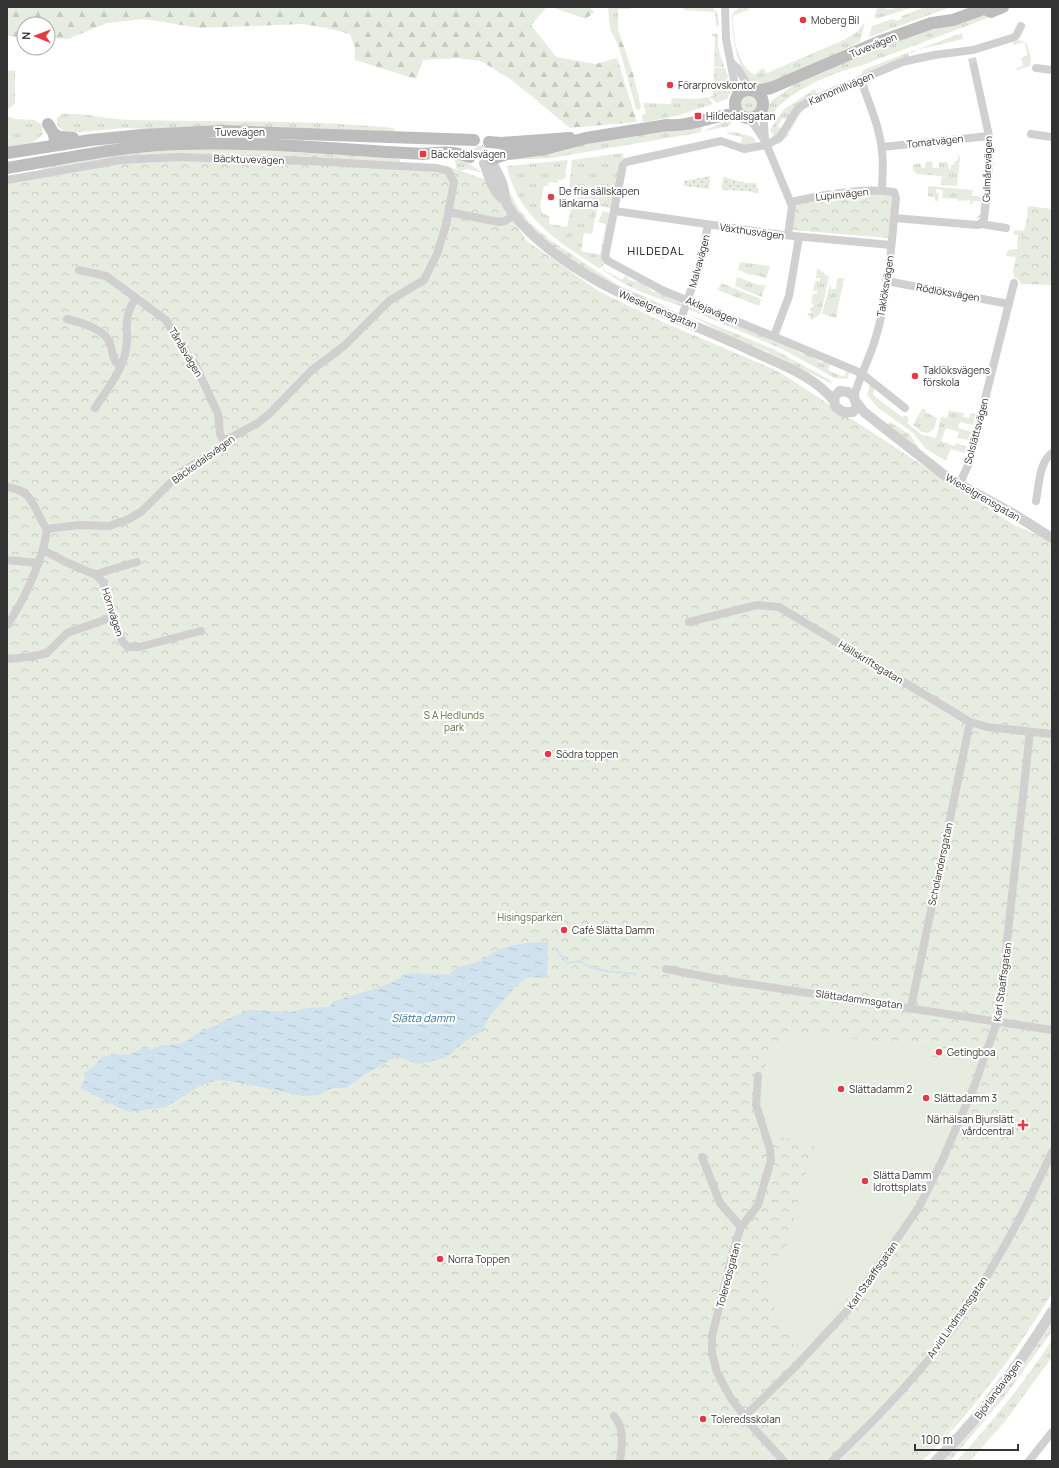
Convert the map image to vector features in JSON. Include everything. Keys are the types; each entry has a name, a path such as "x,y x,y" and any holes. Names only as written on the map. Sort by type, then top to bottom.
{"main road":[{"name":"Tuvevägen","path":"11,168 113,151 183,144 217,143 423,154 447,151 470,157 477,162 489,160 507,154 545,149 586,138 667,125 717,109 736,98 743,91 771,88 878,42 943,20 966,7"},
{"name":"Tuvevägen","path":"943,20 953,20 982,8 993,12 1003,7"},
{"name":"Tuvevägen","path":"667,125 678,126 726,115 756,117 763,107 804,74"},
{"path":"753,91 761,96 763,107"},
{"path":"736,98 736,108 742,116"},
{"name":"Tuvevägen","path":"51,129 60,137 68,138 125,133 142,135 261,131 474,140 483,139 489,142 501,143 545,139 586,138"},
{"path":"7,153 27,150 44,139 51,129"},
{"path":"27,150 51,129"},
{"path":"11,168 21,160 49,153 51,129"},
{"path":"470,157 468,148 474,140"},
{"path":"489,142 494,149 489,160"}],"street":[{"path":"725,7 724,30 732,63 736,98"},
{"name":"Kamomillvägen","path":"626,162 721,141 744,149 776,141 786,130 801,106 902,62 934,55 971,54 1016,36 1021,26"},
{"path":"732,63 753,91"},
{"name":"Gulmårevägen","path":"974,67 989,136 988,188 984,219 981,224"},
{"path":"1036,68 1052,70"},
{"path":"861,80 872,109 882,147 882,190"},
{"path":"763,107 766,143"},
{"path":"742,116 753,123 766,143 792,206 788,235"},
{"path":"1031,134 1052,137"},
{"name":"Tomatvägen","path":"882,147 989,136"},
{"name":"Bäcktuvevägen","path":"7,180 121,160 178,157 437,168 448,171 454,182 449,212"},
{"name":"Wieselgrensgatan","path":"489,160 494,189 499,196 505,200 514,215 545,244 586,274 640,303 716,334 849,396 864,412 889,430 897,439"},
{"name":"Aklejavägen","path":"626,162 623,165 606,259 621,269 660,289 774,336 860,375 905,408"},
{"name":"Lupinvägen","path":"790,202 812,197 882,190 894,192"},
{"name":"Taklöksvägen","path":"849,396 875,340 891,245 896,198 894,192"},
{"name":"Växthusvägen","path":"614,211 799,237 891,245"},
{"path":"449,212 499,222 506,221 514,215"},
{"name":"Bäckedalsvägen","path":"47,529 79,525 109,526 129,519 142,511 180,473 214,452 224,442 258,423 312,370 344,346 389,301 424,280 437,254 449,212"},
{"path":"894,218 977,225 981,224 1006,228"},
{"name":"Malvavägen","path":"681,319 700,264 708,225"},
{"path":"774,336 789,296 799,237"},
{"name":"Tånåsvägen","path":"79,270 106,276 166,320 177,339 195,364 218,414 220,434 224,442"},
{"name":"Rödlöksvägen","path":"886,281 1009,304"},
{"name":"Solslättsvägen","path":"959,485 969,463 1014,284"},
{"path":"95,408 120,366 126,346 128,312 136,298"},
{"path":"67,319 81,323 102,333 108,340 114,362 120,366"},
{"name":"Wieselgrensgatan","path":"810,379 834,401 840,410 846,413 851,412 897,439 959,485 1000,506 1052,538"},
{"path":"834,401 835,395 849,396 855,410 851,412"},
{"path":"1036,501 1043,463 1046,457 1052,453"},
{"path":"7,488 16,489 28,496 47,529 43,550 26,591 7,625"},
{"path":"43,550 96,575 106,570 137,562"},
{"path":"7,560 37,563"},
{"name":"Hörnvägen","path":"96,575 103,582 113,617 123,642 132,647 201,631"},
{"name":"Hällskriftsgatan","path":"689,622 757,605 779,608 970,722 987,727 1052,734"},
{"path":"7,659 29,657 47,653 67,634 113,617"},
{"name":"Scholandersgatan","path":"911,1007 970,722"},
{"name":"Karl Staaffsgatan","path":"744,1417 794,1368 847,1311 919,1207 942,1161 975,1084 997,1022 1030,732"},
{"name":"Slättadammsgatan","path":"666,969 723,980 911,1007 1052,1030"},
{"name":"Toleredsgatan","path":"758,1076 756,1105 770,1149 771,1160 758,1205 741,1227 719,1306 712,1344 717,1372 744,1417 784,1461"},
{"name":"Arvid Lindmansgatan","path":"832,1461 892,1401 946,1337 977,1293 1013,1232 1052,1152"},
{"path":"702,1157 720,1202 741,1227"},
{"name":"Björlandavägen","path":"936,1461 973,1422 997,1392 1052,1312"},
{"path":"614,1416 619,1421 622,1436 620,1461"},
{"path":"1029,1461 1052,1432"}],"green space":[{"path":"7,7 547,7 531,25 556,57 596,64 617,58 637,122 570,128 512,80 481,61 457,58 423,60 416,79 355,60 355,48 350,34 303,24 200,28 144,19 107,23 68,39 56,38 56,16 16,16 16,37 7,36"},
{"path":"552,7 589,7 594,12 586,19"},
{"path":"608,7 631,7 630,9 618,9 618,29 610,29"},
{"path":"684,7 712,7 718,14 719,26 716,25 715,12 684,10"},
{"path":"748,7 749,10 733,15 735,40 740,57 744,64 749,71 755,75 762,68 767,73 846,39 858,31 865,22 860,42 773,83 757,86 750,81 740,64 733,33 732,15 738,8"},
{"path":"878,7 882,7 887,10 901,7 914,7 876,19 874,16"},
{"path":"925,7 951,7 869,37 872,26 893,19 897,21 901,19 902,16"},
{"path":"981,13 990,17 819,80 789,97 781,104 766,123 765,115 771,101 798,82 881,46"},
{"path":"610,29 618,29 634,77 628,80 619,47"},
{"path":"962,33 963,39 916,50"},
{"path":"711,34 718,34 718,47 724,67 714,67 715,37"},
{"path":"1017,40 1024,42 1014,45 1013,42"},
{"path":"1024,42 1027,44 1031,58 1030,66 1017,70 1016,68 1023,66 1021,58 1028,55"},
{"path":"915,50 915,52 908,53 909,56 863,74 862,73 863,70"},
{"path":"714,68 725,68 732,88 728,98 717,103 709,97 713,96"},
{"path":"15,70 15,104 8,109 7,71"},
{"path":"634,77 641,107 639,110 636,109 628,80"},
{"path":"857,85 859,86 806,108 787,137 778,145 777,144 785,136 795,118 803,109 826,97"},
{"path":"815,89 818,96 805,99 798,106 795,106 790,113 788,120 783,118 778,126 783,130 775,138 770,130 783,110"},
{"path":"746,95 754,95 759,100 757,111 754,113 746,113 741,108 741,100"},
{"path":"708,97 713,104 676,116 645,122 642,121 642,117 646,113 643,103 671,104 672,98 696,99"},
{"path":"62,114 79,114 123,120 322,123 396,129 394,131 123,128 72,133 65,132 57,126 57,118"},
{"path":"7,116 14,119 34,120 42,125 43,134 34,142 7,149"},
{"path":"728,120 732,122 729,126 704,131"},
{"path":"702,126 701,132 697,133 551,158 510,160 510,158 612,138"},
{"path":"735,132 753,137 757,144 740,146 742,137 725,133"},
{"path":"483,145 488,148 488,154 480,156 473,151 475,147"},
{"path":"184,149 237,149 388,157 400,159 400,163 42,171 41,168 126,154"},
{"name":"Hisingsparken","path":"282,153 447,166 486,180 527,241 600,292 667,324 778,371 1014,525 1052,541 1052,1292 1005,1364 922,1461 7,1461 7,176 146,154"},
{"path":"623,153 624,160 611,208 572,201 577,201 579,192 569,191 572,160"},
{"path":"958,154 960,159 957,186 941,185 942,176 917,174 913,170 913,165 920,163 922,168 925,168 926,162 932,161 933,168 939,168 939,162 947,162 949,169 951,168 951,165 954,165 954,162 958,160"},
{"path":"455,159 465,161 483,173 468,169 460,171 456,168"},
{"path":"568,160 565,171 566,176 563,180 558,180 558,183 549,182 548,186 544,186 540,206 542,213 550,217 549,224 567,227 572,204 595,210 597,209 592,234 584,233 581,251 600,255 606,224 598,222 603,211 610,213 605,263 600,269 570,249 542,227 530,214 520,200 512,184 507,166"},
{"path":"500,173 518,208 530,223 550,240 618,285 668,307 650,302 629,293 582,267 559,251 523,220 512,205"},
{"path":"710,176 709,189 684,186 684,181"},
{"path":"723,177 745,183 756,183 759,194 748,191 722,190"},
{"path":"928,186 973,190 972,196 983,197 980,218 975,218 980,215 981,201 973,201 972,204 970,204 970,200 958,201 958,199 942,198 943,190 936,189 936,193 939,193 938,201 935,201 935,197 928,196"},
{"path":"889,193 892,197 889,238 792,230 795,205 799,203 860,194"},
{"path":"1028,206 1052,209 1052,285 1021,284 1014,272 1027,218"},
{"path":"1014,230 1025,231 1021,274 1015,279 1013,271 1016,257 1006,256 1008,250 1017,249 1018,235 1014,235"},
{"path":"657,246 668,248 664,260 654,255"},
{"path":"740,262 770,266 766,279 764,277 738,271"},
{"path":"606,264 604,270 622,280 626,275 630,280 643,284 654,292 658,291 681,302 681,306 651,296 621,282 603,270"},
{"path":"817,268 829,277 821,313 812,320 810,319 811,316 807,315 812,312 809,309 813,307 814,304 811,303 813,294 817,294 817,291 813,291 815,281 820,281 820,278 816,278"},
{"path":"737,277 759,285 765,285 762,297 735,286"},
{"path":"837,278 844,278 836,318 822,314 830,284 831,289 836,289"},
{"path":"721,283 761,299 759,306 718,290"},
{"path":"691,306 790,346 792,349 803,354 806,353 821,362 825,361 830,364 828,370 844,377 847,370 850,372 847,379 835,378 782,349 688,309"},
{"path":"688,314 773,349 830,380 832,384 766,351 721,332"},
{"path":"870,385 874,388 873,395 902,417 906,416 909,419 907,423 922,435 936,438 941,417 947,418 949,411 964,413 963,417 969,418 971,413 976,414 973,425 960,422 958,428 972,432 969,440 957,438 959,432 946,428 941,441 955,446 956,443 967,447 965,453 951,449 946,461 926,449 913,433 876,406 867,394"},
{"path":"922,409 926,409 925,412 937,418 934,429 928,433 922,432 913,425"},
{"path":"890,422 909,434 921,451 887,425"},
{"name":"Slätta Damm Idrottsplats","path":"788,1031 928,1047 927,1056 976,1064 941,1153 908,1214 877,1260 843,1304 806,1345 801,1340 795,1346 782,1324 766,1291 772,1259 784,1253 815,1144 771,1135 761,1099 762,1081 767,1062"},
{"path":"1052,1289 1052,1293 1038,1316 992,1382 959,1423 922,1461 919,1461 945,1435 989,1382"},
{"path":"1052,1301 1052,1304 1039,1325 996,1386 948,1443 930,1461 928,1461 963,1424 995,1385 1025,1344"},
{"path":"1052,1322 1052,1331 1006,1395 950,1461 943,1461 1034,1349"},
{"path":"1052,1340 1052,1357 1006,1420 970,1461 957,1461 1007,1402"}],"water":[{"name":"Slätta damm","path":"548,942 546,977 526,978 519,983 490,1016 481,1032 472,1036 445,1058 418,1064 396,1056 364,1075 346,1088 333,1088 317,1095 302,1096 242,1083 219,1080 203,1084 166,1107 128,1112 80,1088 85,1079 84,1073 93,1067 102,1057 114,1054 128,1055 145,1048 151,1050 159,1046 184,1042 204,1030 218,1026 219,1023 249,1010 290,1012 308,1008 329,1007 335,1001 386,985 411,973 450,975 455,969 480,961 496,951 511,946"}],"waterway":[{"path":"555,948 567,963 581,961 586,965 599,970 636,974"}],"tunnel":[{"path":"972,58 974,67"}],"place":[{"name":"Moberg Bil","path":"803,20"},
{"name":"Förarprovskontor","path":"670,85"},
{"name":"Hildedalsgatan","path":"698,116"},
{"name":"Bäckedalsvägen","path":"423,154"},
{"name":"De fria sällskapen länkarna","path":"551,197"},
{"name":"Taklöksvägens förskola","path":"915,376"},
{"name":"Södra toppen","path":"548,754"},
{"name":"Café Slätta Damm","path":"564,930"},
{"name":"Getingboa","path":"939,1052"},
{"name":"Slättadamm 2","path":"841,1089"},
{"name":"Slättadamm 3","path":"926,1098"},
{"name":"Närhälsan Bjurslätt vårdcentral","path":"1023,1125"},
{"name":"Slätta Damm Idrottsplats","path":"865,1181"},
{"name":"Norra Toppen","path":"440,1259"},
{"name":"Toleredsskolan","path":"703,1419"}],"district":[{"name":"HILDEDAL","path":"656,251"}],"park label":[{"name":"S A Hedlunds park","path":"454,720"}]}
